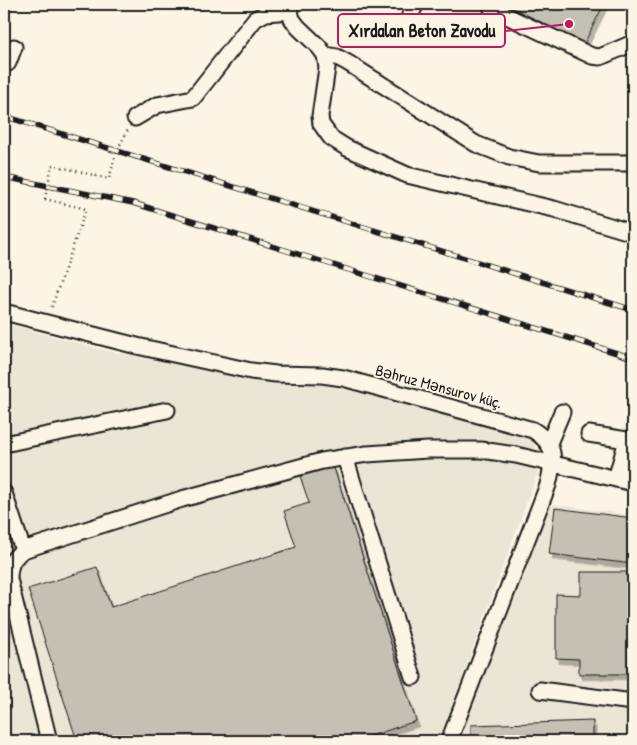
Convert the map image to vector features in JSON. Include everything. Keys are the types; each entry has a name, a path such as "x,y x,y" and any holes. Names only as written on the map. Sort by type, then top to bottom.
{"street":[{"path":"402,30 416,4"},
{"path":"135,118 157,105 193,98 255,19 266,13 290,7 292,19 320,47 325,55 327,68 320,124 331,138 347,148 407,175 554,209 633,233"},
{"path":"492,9 592,56 600,57 633,43"},
{"path":"4,65 8,63 14,47"},
{"path":"325,55 337,57 348,63 476,144 508,157 539,163 633,163"},
{"name":"Bəhruz Mənsurov küç.","path":"4,312 137,346 251,371 343,378 533,430 549,443"},
{"path":"4,444 167,410"},
{"path":"449,741 548,484 553,464 553,455 549,443 562,412"},
{"path":"589,434 630,440 616,479"},
{"path":"49,741 10,579 9,568 12,559 22,550 182,499 322,461 367,454 481,450 516,455 633,483"},
{"path":"346,457 413,677"},
{"path":"4,493 22,550"},
{"path":"540,690 633,702"}],"path":[{"path":"46,323 86,209 45,199 52,165 109,179 117,150 135,118"}],"shaded area":[{"path":"4,323 104,350 270,383 335,384 534,439 539,469 439,741 4,741"},
{"path":"549,504 633,515 633,741 459,741"}],"building":[{"path":"505,4 604,4 584,44"},
{"path":"333,465 416,721 355,741 77,741 28,589 97,567 111,607 296,547 284,511 309,503 300,476"},
{"path":"555,508 633,518 633,564 549,554"},
{"path":"581,572 633,572 633,674 579,674 579,659 556,658 556,594 581,595"},
{"path":"593,721 593,741 471,741 471,725"}],"railway":[{"path":"4,116 633,310"},
{"path":"4,177 133,203 633,358"}],"place":[{"name":"Xırdalan Beton Zavodu","path":"569,24"}]}
